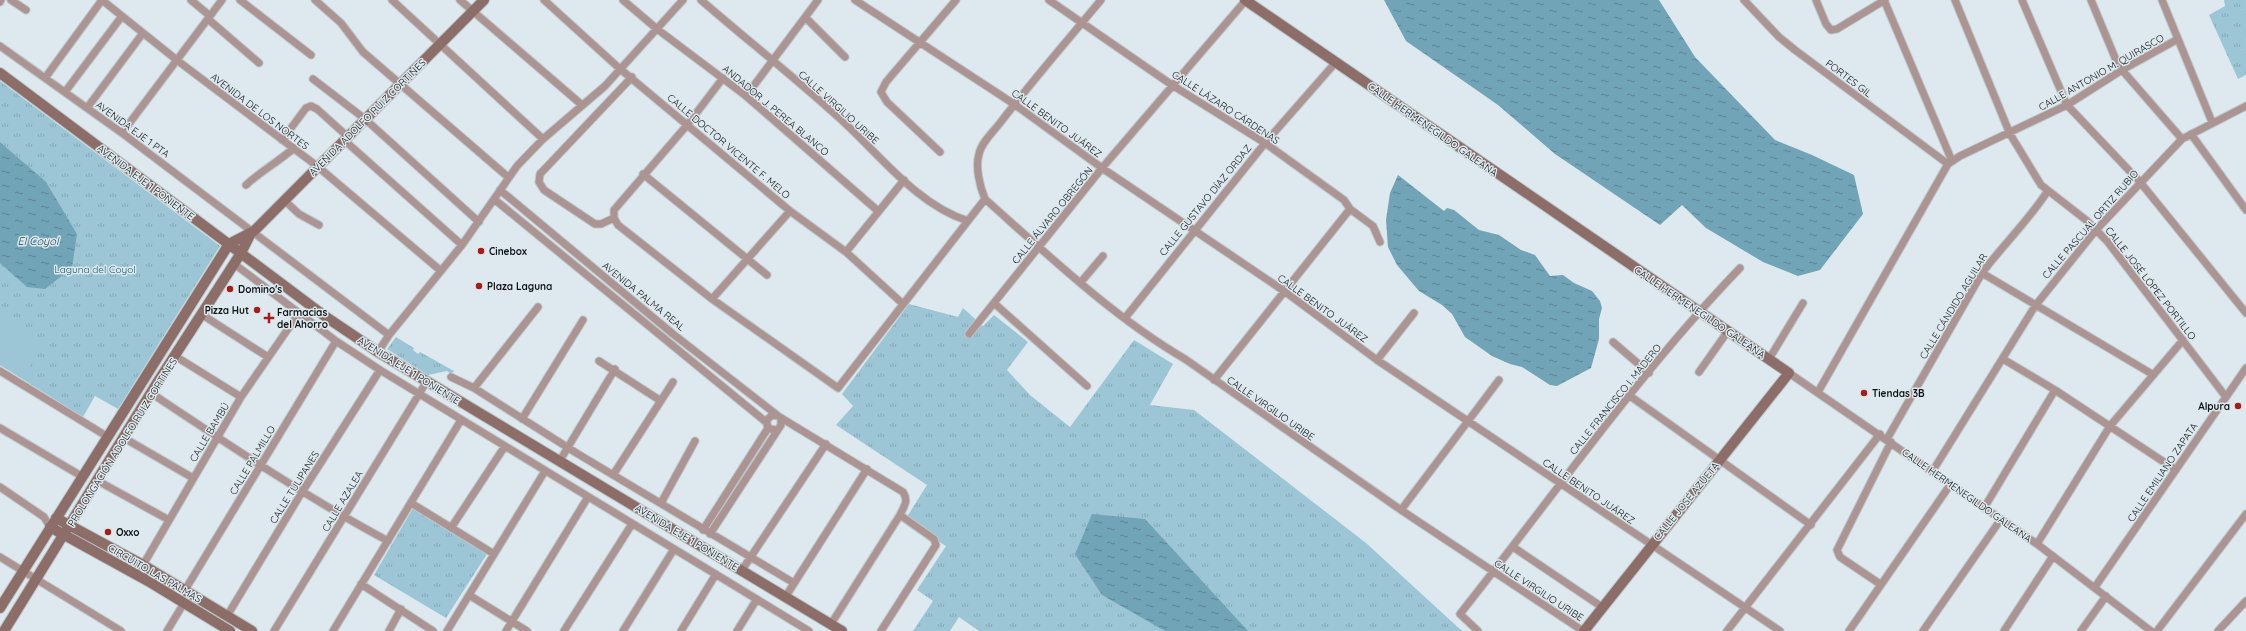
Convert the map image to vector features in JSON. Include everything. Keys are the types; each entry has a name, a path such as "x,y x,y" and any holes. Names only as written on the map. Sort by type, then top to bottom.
{"street":[{"path":"11,0 26,10"},
{"path":"45,78 102,0"},
{"name":"AVENIDA DE LOS NORTES","path":"102,0 178,61 317,166 441,271"},
{"path":"191,0 259,63"},
{"path":"122,133 178,61 222,0"},
{"path":"240,0 310,55"},
{"path":"315,0 341,23 363,52 508,177"},
{"path":"392,0 543,139"},
{"path":"460,0 582,105"},
{"name":"AVENIDA ADOLFO RUIZ CORTINES","path":"241,253 252,233 317,166 484,0"},
{"name":"CALLE DOCTOR VICENTE F. MELO","path":"544,0 619,68 632,77 790,211 846,252 904,304"},
{"name":"ANDADOR J. PEREA BLANCO","path":"623,0 657,29 746,96 878,211"},
{"path":"378,352 389,335 462,245 508,177 543,139 605,86 619,68 683,0"},
{"name":"CALLE VIRGILIO URIBE","path":"701,0 837,115 904,180 949,214 968,221"},
{"path":"746,96 818,0"},
{"name":"CALLE BENITO JUÁREZ","path":"855,0 1014,104 1192,231 1284,291 1377,360 1744,609 1780,631"},
{"path":"940,152 888,102 881,92 886,82 956,0"},
{"name":"CALLE LÁZARO CÁRDENAS","path":"1049,0 1172,85 1265,143 1344,200 1350,209 1373,226 1380,242"},
{"path":"723,78 688,124 643,174 614,210 614,218 618,225 712,299 838,388 986,199 981,189 979,153 1014,104 1101,0"},
{"name":"CALLE HERMENEGILDO GALEANA","path":"1245,0 1698,311 1889,440 1950,485 2037,544 2151,631"},
{"name":"CALLE ÁLVARO OBREGÓN","path":"969,334 1102,168 1245,0"},
{"name":"PORTES GIL","path":"1744,0 1784,41 1950,162"},
{"path":"1816,0 1826,24 1831,30 1837,29 1884,0 1950,162 1818,392"},
{"name":"CALLE JOSÉ LÓPEZ PORTILLO","path":"1955,0 2010,134 2041,185 2096,230 2226,396"},
{"path":"2022,0 2067,105 2140,182 2246,313"},
{"path":"2091,0 2116,60 2122,70 2182,139"},
{"path":"2162,0 2212,122"},
{"path":"65,92 122,16"},
{"path":"806,18 845,57"},
{"path":"87,108 143,33"},
{"name":"CALLE ANTONIO M. QUIRASCO","path":"1950,162 2067,105 2122,70 2178,39"},
{"name":"AVENIDA EJE 1 PTA","path":"0,46 122,133 252,233 389,335"},
{"name":"CALLE GUSTAVO DÍAZ ORDAZ","path":"1125,318 1192,231 1265,143 1336,62"},
{"name":"AVENIDA EJE 1 PONIENTE","path":"0,73 326,317 378,352 842,631"},
{"path":"614,218 601,224 594,224 544,190 539,182 540,174 632,77"},
{"path":"313,79 365,119 479,222"},
{"path":"282,140 306,108 311,106 317,109 346,138 462,245"},
{"name":"CALLE PASCUAL ORTIZ RUBIO","path":"1932,472 2036,306 2057,277 2096,230 2182,139 2212,122 2246,106"},
{"path":"2191,134 2246,210"},
{"path":"246,185 263,169 272,166 294,148"},
{"path":"643,174 767,275"},
{"path":"846,252 904,180"},
{"name":"AVENIDA PALMA REAL","path":"500,190 673,334 779,417 826,444 903,492 906,498 906,503 900,515"},
{"name":"CALLE CÁNDIDO AGUILAR","path":"1880,584 1840,557 1837,550 1889,440 1982,273 1998,252 2035,211 2048,192"},
{"path":"494,199 669,341 767,425 777,430"},
{"name":"CALLE VIRGILIO URIBE","path":"986,199 1081,282 1149,338 1214,380 1401,510 1583,631"},
{"path":"284,200 298,214 319,225"},
{"path":"1214,380 1350,209"},
{"path":"712,299 790,211"},
{"name":"AVENIDA ADOLFO RUIZ CORTINES","path":"229,244 252,233"},
{"name":"PROLONGACIÓN ADOLFO RUIZ CORTINES","path":"0,608 229,244"},
{"name":"PROLONGACIÓN ADOLFO RUIZ CORTINES","path":"6,630 157,383 233,263 241,253"},
{"path":"1081,282 1103,256"},
{"path":"579,268 584,261"},
{"name":"AVENIDA EJE 1 PONIENTE","path":"233,263 336,341 380,370 757,599 797,628 809,631"},
{"name":"CALLE FRANCISCO I. MADERO","path":"1478,631 1460,614 1494,572 1560,484 1698,311 1740,268"},
{"path":"1982,273 2152,374"},
{"path":"994,303 1087,386"},
{"path":"1769,359 1803,304"},
{"path":"474,388 538,307"},
{"path":"185,313 200,316 268,357"},
{"name":"CALLE BAMBÚ","path":"144,565 241,397 299,313"},
{"path":"1377,360 1414,313"},
{"path":"522,419 583,320"},
{"path":"1699,372 1728,331"},
{"path":"669,341 673,334"},
{"path":"2037,544 2110,426 2152,374 2183,340"},
{"name":"CALLE PALMILLO","path":"185,590 336,341"},
{"path":"1613,342 1649,372"},
{"path":"175,356 241,397"},
{"path":"2003,359 2055,390 2176,470"},
{"path":"600,360 661,401"},
{"name":"CALLE EMILIANO ZAPATA","path":"2095,587 2246,368"},
{"path":"559,462 615,369"},
{"name":"CALLE TULIPANES","path":"227,616 302,492 380,370"},
{"path":"0,371 108,437"},
{"name":"CALLE JOSÉ AZUETA","path":"1583,631 1789,373"},
{"path":"146,376 157,383"},
{"name":"AVENIDA EJE 1 PONIENTE","path":"451,377 474,388 568,448 794,583"},
{"path":"1401,510 1499,380"},
{"name":"CALLE AZALEA","path":"274,631 427,381"},
{"path":"613,475 673,382"},
{"path":"1984,508 2055,390"},
{"path":"151,393 260,466 344,518 388,541"},
{"path":"1630,396 1811,525"},
{"path":"703,530 767,425 770,416 779,417 781,425 710,534"},
{"path":"333,631 461,420"},
{"path":"0,428 83,477"},
{"path":"1727,631 1811,525 1880,434"},
{"path":"124,438 193,478"},
{"path":"662,503 695,441"},
{"path":"742,570 826,444"},
{"path":"451,528 505,446"},
{"path":"786,596 867,469"},
{"path":"447,631 546,471"},
{"path":"98,481 169,520"},
{"path":"1849,631 1880,584 1950,485"},
{"path":"0,487 44,517 50,527"},
{"path":"506,631 588,497"},
{"path":"411,503 494,554"},
{"path":"2158,631 2246,514"},
{"path":"831,624 900,515 934,539 936,545 881,631"},
{"path":"44,517 56,518"},
{"name":"CIRCUITO LAS PALMAS","path":"56,518 144,565 252,631"},
{"path":"1923,631 2001,519"},
{"path":"564,631 632,524"},
{"name":"CIRCUITO LAS PALMAS","path":"50,527 184,603 230,631"},
{"path":"723,559 730,546"},
{"path":"1513,547 1602,608"},
{"path":"623,631 674,549"},
{"path":"2004,631 2053,556"},
{"path":"0,557 121,631"},
{"path":"681,631 716,574"},
{"path":"362,584 433,631"},
{"path":"469,595 527,631"},
{"path":"2081,631 2106,596"},
{"path":"737,631 757,599"},
{"path":"2218,631 2246,601"},
{"path":"167,631 184,603"},
{"path":"389,631 401,609"}],"green space":[{"path":"2224,0 2246,0 2246,75 2238,79 2209,15 2225,6"},
{"name":"Laguna del Coyol","path":"0,81 220,246 118,409 95,396 83,417 0,365"},
{"path":"909,304 958,317 963,308 983,326 994,315 1028,342 1007,370 1030,395 1070,427 1134,340 1173,364 1150,405 1194,410 1366,543 1462,631 979,631 959,617 950,631 913,631 933,601 917,590 946,546 905,520 927,485 836,425 853,406 842,394"},
{"path":"0,319 43,346 22,378 0,365"},
{"path":"396,337 414,348 413,350 418,354 420,352 454,371 451,374 447,371 428,375 387,349"},
{"path":"413,508 487,554 446,618 374,575"}],"water":[{"path":"1384,0 1659,0 1695,57 1775,140 1812,155 1854,175 1863,214 1820,270 1798,276 1763,262 1706,228 1682,205 1660,225 1555,154 1498,105 1406,41"},
{"name":"El Coyol","path":"0,142 46,182 77,234 72,268 45,289 27,287 0,263"},
{"path":"1398,175 1444,211 1447,208 1454,210 1479,230 1499,235 1521,250 1535,255 1550,276 1563,275 1574,283 1592,291 1600,301 1602,308 1599,319 1599,339 1591,368 1557,386 1550,385 1522,367 1510,364 1492,356 1465,337 1452,314 1442,305 1419,291 1397,265 1388,247 1386,220 1390,193"},
{"path":"1092,514 1145,519 1248,631 1165,631 1102,595 1075,554"}],"place":[{"name":"Cinebox","path":"481,251"},
{"name":"Plaza Laguna","path":"479,286"},
{"name":"Domino's","path":"230,289"},
{"name":"Pizza Hut","path":"257,310"},
{"name":"Farmacias del Ahorro","path":"269,318"},
{"name":"Tiendas 3B","path":"1864,393"},
{"name":"Alpura","path":"2238,406"},
{"name":"Oxxo","path":"108,532"}]}
